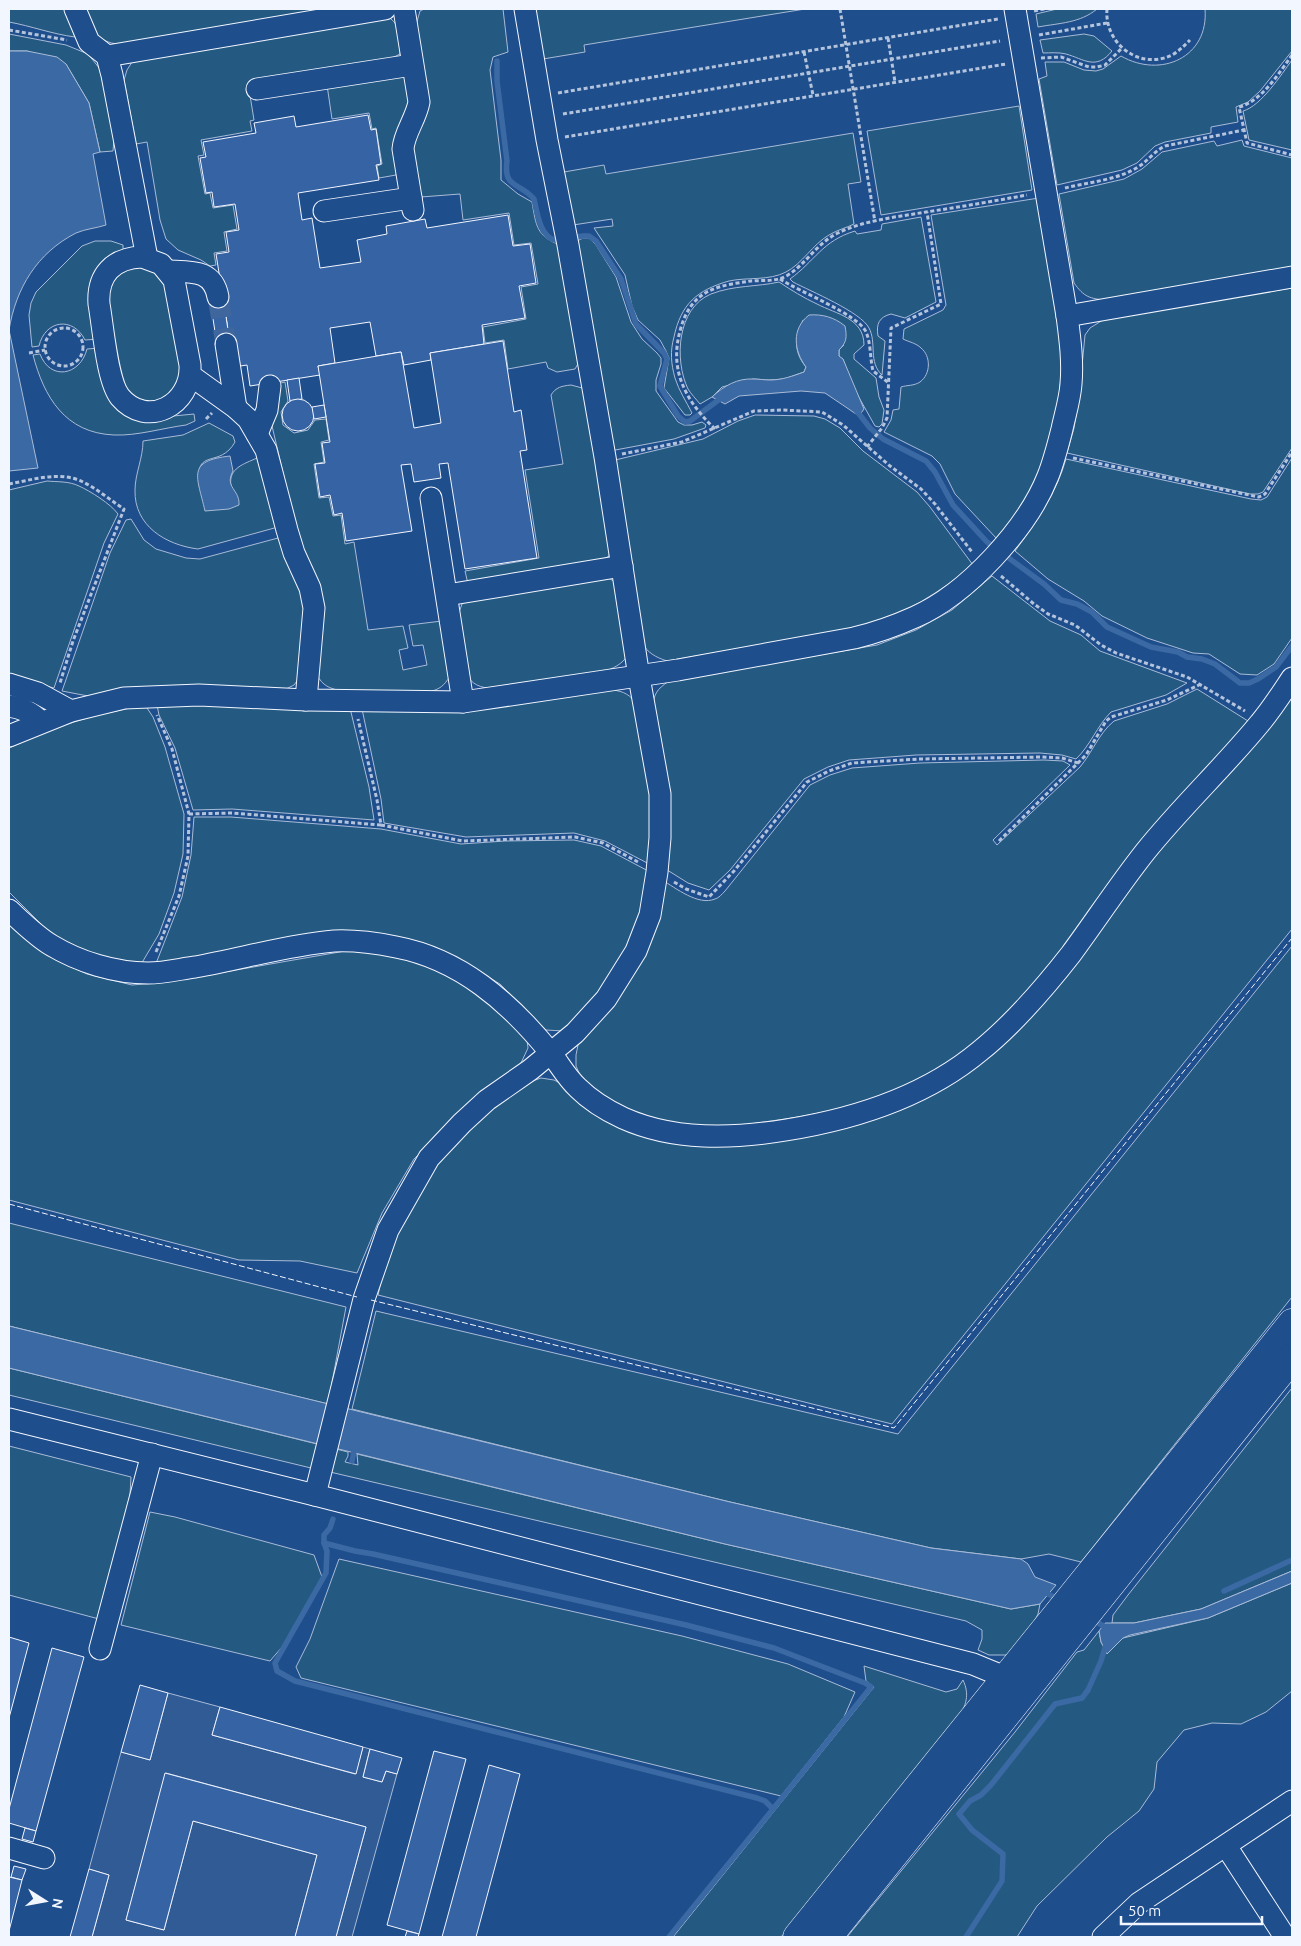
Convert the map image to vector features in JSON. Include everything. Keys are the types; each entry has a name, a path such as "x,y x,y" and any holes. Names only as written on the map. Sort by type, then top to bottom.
{"highway":[{"path":"828,1937 1292,1323"},
{"path":"1092,1589 1292,1358"},
{"path":"797,1937 1006,1678 1061,1628"}],"street":[{"path":"75,9 89,42 107,56 147,258"},
{"path":"107,56 385,9"},
{"path":"324,211 412,204 403,149 404,140 416,114 419,102 404,9"},
{"path":"315,1495 364,1298 388,1230 429,1158 462,1123 487,1100 575,1033 606,999 636,951 650,915 657,872 660,838 660,794 604,457 525,9"},
{"path":"9,736 41,722 62,706 124,698 199,695 306,700 463,702 639,676 877,633 916,617 952,594 995,555 1024,520 1036,502 1048,478 1056,455 1071,386 1072,353 1067,316 1016,12"},
{"path":"257,89 412,65"},
{"path":"131,258 147,258 161,264 174,280 190,375 188,385 176,402 167,408 157,411 142,410 128,404 114,388 98,293 100,283 112,266 131,258"},
{"path":"168,271 197,272 207,277 216,287 218,297"},
{"path":"1067,316 1292,277"},
{"path":"226,344 236,408"},
{"path":"190,375 236,408 248,419 266,450 292,546 310,588 314,608 306,700"},
{"path":"257,434 267,410 270,386"},
{"path":"431,498 463,702"},
{"path":"447,595 622,566"},
{"path":"9,910 48,944 77,959 112,969 147,973 202,966 296,946 332,941 358,941 397,947 435,958 481,984 524,1023 551,1053 579,1090 608,1111 629,1121 648,1127 691,1135 721,1138 815,1125 856,1115 924,1088 979,1052 997,1036 1051,978 1145,852 1262,721 1292,678"},
{"path":"9,684 38,693 62,706"},
{"path":"9,706 23,709 34,715 41,722"},
{"path":"9,1419 315,1495 973,1664 1006,1678"},
{"path":"100,1649 152,1454"},
{"path":"1102,1937 1139,1903 1292,1801"},
{"path":"1226,1846 1285,1937"},
{"path":"9,1848 44,1858"}],"path":[{"path":"840,9 875,222"},
{"path":"540,96 990,21 1016,12 1045,9"},
{"path":"1106,9 1107,22 1111,34 1122,48 1137,57 1148,60 1160,59 1177,52 1190,40"},
{"path":"543,118 1082,28 1107,22"},
{"path":"9,30 78,43 89,42"},
{"path":"888,38 896,82"},
{"path":"547,140 1051,56 1061,57 1089,67 1098,67 1105,64 1122,48"},
{"path":"804,52 813,96"},
{"path":"1292,55 1260,95 1249,104 1239,107 1246,143 1292,155"},
{"path":"715,429 696,409 685,392 676,363 676,350 682,320 692,304 707,292 730,284 779,278 788,275 821,245 837,234 875,222 1046,192 1123,174 1140,166 1156,150 1165,146 1244,130"},
{"path":"867,447 882,428 889,408 891,328 941,304 927,212"},
{"path":"779,278 794,288 851,316 861,325 866,333 873,371 889,383"},
{"path":"61,328 68,328 75,332 83,344 80,359 67,366 52,363 47,357 45,350 48,336 61,328"},
{"path":"29,353 45,350"},
{"path":"604,457 682,442 754,411 822,412 843,426 921,489 975,556 995,555 997,572 1048,614 1075,625 1101,645 1116,653 1173,671 1200,684 1262,721"},
{"path":"1056,455 1259,497 1265,494 1292,452"},
{"path":"9,484 47,477 63,477 82,482 124,509 73,640 62,706"},
{"path":"998,841 1086,755 1111,717 1167,700 1200,684"},
{"path":"147,697 172,749 189,814 188,856 179,896 147,973"},
{"path":"354,701 381,825"},
{"path":"189,814 232,813 381,825 463,841 575,837 603,843 686,889 709,897 734,871 807,782 829,770 852,762 919,758 1042,757 1062,758 1078,763"}],"shaded area":[{"path":"9,9 64,9 75,37 9,22"},
{"path":"84,9 344,9 126,45 102,39 94,30"},
{"path":"424,9 503,9 508,52 493,57 490,70 501,160 501,180 518,194 532,202 538,229 546,238 560,245 579,362 575,369 557,372 548,368 546,362 508,369 504,340 485,343 483,327 526,319 521,287 538,284 531,243 514,245 509,213 463,220 460,194 421,197 412,148 416,25 420,11"},
{"path":"535,9 805,9 584,45 585,52 543,59"},
{"path":"1057,9 1097,9 1077,20 1038,27 1036,14"},
{"path":"1205,9 1292,9 1292,51 1260,91 1248,102 1236,107 1238,122 1211,127 1211,133 1165,142 1155,146 1137,163 1122,170 1057,185 1039,79 1047,76 1045,62 1064,62 1084,70 1096,71 1103,69 1121,56 1136,63 1166,64 1180,59 1191,51 1199,40 1204,26"},
{"path":"390,18 399,30 400,54 390,59 248,83 254,120 250,121 252,131 201,140 204,155 198,156 205,194 210,193 213,208 233,205 237,229 224,232 227,251 214,253 216,265 210,266 178,250 166,239 160,220 147,142 136,144 124,80 132,62"},
{"path":"9,34 66,45 88,54 100,69 114,139 113,151 100,152 89,103 66,64 27,51 9,51"},
{"path":"1084,34 1094,36 1112,51 1101,61 1095,62 1084,61 1063,53 1043,53 1040,40"},
{"path":"9,51 27,51 57,57 66,64 89,103 100,152 93,154 106,225 76,233 62,241 40,261 23,286 12,315 9,330"},
{"path":"1292,60 1292,150 1249,140 1243,111 1264,97"},
{"path":"408,74 413,97 397,172 396,175 379,178 377,166 382,164 376,128 372,129 369,113 332,119 327,85"},
{"path":"1019,106 1032,190 881,215 867,131"},
{"path":"853,133 861,182 848,184 854,224 823,239 786,272 772,277 729,281 699,294 686,307 677,325 672,352 675,378 692,413 685,415 664,388 669,358 666,351 660,340 638,320 632,306 625,275 594,228 613,226 612,219 573,225 564,172 604,165 606,174"},
{"path":"1242,140 1244,146 1292,158 1292,269 1107,300 1092,298 1081,291 1074,283 1059,194 1124,179 1142,169 1162,152 1214,141 1217,146"},
{"path":"1039,198 1063,352 1057,420 1029,499 997,539 955,494 940,464 932,456 884,432 891,420 893,410 899,409 901,387 920,382 924,379 928,370 927,356 917,345 903,339 904,329 943,310 946,305 931,215"},
{"path":"921,217 936,302 905,318 891,314 881,319 877,332 878,336 885,341 882,375 875,364 871,334 864,322 846,309 790,279 834,240 844,235 855,231 857,234 881,230 882,224"},
{"path":"583,238 589,238 596,245 616,277 631,322 642,339 661,358 656,380 656,391 678,422 684,425 692,425 702,422 706,425 705,428 674,439 610,451 575,242"},
{"path":"95,241 111,241 123,245 123,249 118,254 99,339 85,340 74,327 60,324 53,326 47,331 42,337 39,346 32,347 29,315 31,303 36,292 82,246"},
{"path":"136,265 154,269 166,282 182,374 169,397 152,402 134,398 122,385 107,302 113,277"},
{"path":"779,282 807,299 848,318 859,329 863,336 864,345 854,354 854,359 876,378 879,397 884,410 882,424 879,427 875,426 852,385 843,359 839,357 839,350 844,345 803,320 798,333 797,350 806,367 804,372 784,379 753,379 722,387 712,397 700,404 689,391 681,364 680,350 685,323 691,311 700,301 720,291"},
{"path":"1292,288 1292,448 1263,492 1250,494 1067,453 1074,428 1079,397 1085,335 1090,328 1106,318"},
{"path":"809,315 828,317 837,320 845,326 846,339 839,350 839,356 843,359 864,409 859,416 825,393 801,391 739,396 725,404 712,397 721,389 736,381 779,379 804,372 806,367 799,354 796,340 799,327"},
{"path":"9,330 38,468 9,471"},
{"path":"100,348 106,380 153,418 194,414 195,421 186,425 150,432 114,435 97,433 82,428 70,420 59,410 43,385 33,355 40,354 45,363 51,368 65,372 72,370 78,365 87,349"},
{"path":"285,382 288,401 281,412 283,425 294,433 308,430 315,420 326,419 329,440 321,442 324,462 314,464 319,498 329,497 333,516 341,515 345,544 354,542 368,630 403,626 408,648 399,650 403,670 427,665 423,645 413,646 409,625 442,621 450,676 444,685 439,688 429,692 341,691 327,686 317,675 301,549 272,426 277,384"},
{"path":"571,385 586,389 612,542 609,556 599,562 468,584 465,571 539,558 525,470 563,464 551,395 560,387"},
{"path":"755,415 814,416 825,419 840,428 863,451 917,492 973,565 922,601 894,616 865,627 667,661 652,654 641,642 611,461 703,439 738,421"},
{"path":"209,423 233,436 235,442 222,455 205,461 201,465 199,483 231,486 234,471 238,467 257,458 278,527 198,549 175,543 154,532 140,514 136,503 135,484 143,441 183,435"},
{"path":"230,456 233,471 230,481 239,500 239,505 229,509 205,511 199,488 198,472 206,462"},
{"path":"1292,458 1292,638 1274,664 1257,675 1240,674 1209,654 1193,653 1147,638 1102,616 1084,601 1048,579 1015,551 1051,496 1066,459 1261,500 1267,497"},
{"path":"47,481 75,484 100,498 118,514 104,543 54,688 9,677 9,490"},
{"path":"131,519 144,540 156,549 186,558 200,559 278,538 302,590 306,616 300,677 294,685 286,689 88,696 62,691 110,553 126,520"},
{"path":"604,576 613,580 618,586 622,599 629,651 626,658 620,664 606,671 497,689 480,686 468,677 458,615 462,604 471,598"},
{"path":"992,576 1050,621 1081,635 1100,651 1187,683 1166,695 1111,712 1076,759 1062,755 1040,753 916,755 849,760 828,767 804,779 730,870 709,890 688,883 664,868 652,707 655,695 661,687 669,681 877,645 916,630 952,610"},
{"path":"1197,689 1248,721 1044,976 974,1046 924,1077 882,1097 827,1113 722,1128 667,1123 617,1106 596,1091 580,1075 576,1066 578,1045 586,1034 662,880 694,898 708,901 718,898 810,785 830,775 852,768 920,763 1044,760 1063,761 1070,765 993,840 997,845 1080,767 1104,731 1114,721 1167,704"},
{"path":"612,690 626,694 638,705 653,791 653,866 605,841 574,833 466,837 384,823 381,799 362,709"},
{"path":"1292,690 1292,929 892,1424 378,1295 395,1235 436,1161 468,1125 527,1083 541,1078 554,1080 674,1140 927,1093 1077,956 1154,857 1267,726"},
{"path":"200,704 350,708 369,787 374,820 232,809 193,810 175,748 159,715 157,705"},
{"path":"145,705 153,717 165,747 184,814 183,854 174,893 159,934 140,966 107,962 51,934 9,892 9,748 48,730 97,715"},
{"path":"194,817 231,817 381,829 461,844 574,840 601,846 652,873 647,913 602,996 564,1031 546,1030 500,984 465,963 362,934 155,966 182,897 191,855"},
{"path":"9,923 46,955 87,974 132,985 167,982 351,950 394,955 430,964 473,985 527,1040 528,1048 521,1063 504,1080 452,1122 414,1159 382,1213 357,1273 300,1261 239,1260 9,1200"},
{"path":"1292,946 1292,1297 1081,1562 1049,1554 1021,1559 931,1548 730,1502 352,1409 376,1311 898,1434"},
{"path":"9,1223 346,1307 328,1404 9,1326"},
{"path":"9,1326 730,1502 931,1548 1021,1559 1028,1564 1035,1577 1056,1585 1040,1604 1011,1609 725,1544 9,1368"},
{"path":"9,1368 317,1444 311,1468 9,1395"},
{"path":"1292,1388 1292,1571 1201,1609 1134,1623 1112,1623 1113,1615 1128,1595"},
{"path":"9,1446 131,1477 130,1495 99,1619 9,1595"},
{"path":"336,1449 348,1452 345,1462 358,1465 357,1454 725,1544 1011,1609 1040,1604 1038,1614 1034,1622 1007,1655 989,1655 978,1650 982,1639 982,1630 966,1621 330,1472"},
{"path":"150,1512 175,1517 314,1555 322,1577 282,1647 270,1661 121,1625"},
{"path":"339,1559 682,1636 788,1664 855,1692 844,1717 781,1796 301,1678 296,1667 310,1639"},
{"path":"1292,1571 1292,1583 1208,1618 1130,1635 1123,1638 1107,1654 1101,1642 1099,1631 1105,1623 1134,1623 1201,1609"},
{"path":"1292,1583 1292,1691 1266,1712 1241,1724 1212,1723 1184,1730 1157,1762 1154,1789 1139,1811 1107,1837 1037,1906 1017,1937 847,1937 1015,1732 1077,1652 1084,1650 1099,1631 1101,1642 1108,1653 1123,1638 1208,1618"},
{"path":"864,1666 946,1692 957,1689 963,1680 967,1695 963,1709 958,1719 781,1937 673,1937 874,1687 866,1681"},
{"path":"168,1693 220,1707 212,1735 355,1774 363,1747 370,1749 363,1777 382,1782 386,1771 397,1774 352,1937 336,1937 366,1827 166,1773 126,1920 164,1930 193,1821 317,1855 295,1937 92,1937 109,1875 89,1869 121,1752 150,1760"}],"building":[{"path":"368,115 371,130 376,129 381,164 376,165 379,180 298,193 302,220 312,218 320,268 361,262 357,240 387,234 386,226 425,219 427,228 508,215 513,246 530,244 536,283 519,286 525,318 482,325 484,344 430,353 431,360 404,365 401,352 376,356 370,322 330,328 335,363 318,366 320,375 250,386 247,365 234,367 216,254 229,252 226,232 239,230 235,204 214,207 212,192 206,193 200,158 206,157 203,142 256,133 254,123 294,116 296,127"},
{"path":"223,297 230,343 217,345 210,299"},
{"path":"503,341 514,412 521,410 527,450 520,451 537,558 465,569 448,463 439,464 441,478 414,482 411,464 401,465 412,531 346,541 342,513 334,515 330,495 320,497 315,464 325,463 322,443 330,442 318,366 401,352 414,428 441,423 430,353"},
{"path":"299,378 302,399 290,401 287,380"},
{"path":"298,399 309,404 314,415 309,426 298,431 287,426 282,415 287,404"},
{"path":"324,405 326,417 314,419 312,407"},
{"path":"9,1637 29,1643 9,1718"},
{"path":"52,1648 84,1657 36,1831 9,1823 9,1809"},
{"path":"140,1685 168,1693 150,1760 121,1752"},
{"path":"220,1707 363,1747 356,1774 212,1735"},
{"path":"370,1749 402,1758 397,1774 386,1771 382,1782 363,1777"},
{"path":"434,1751 466,1759 419,1934 387,1925"},
{"path":"489,1765 520,1774 476,1937 442,1937"},
{"path":"165,1773 366,1827 336,1937 295,1937 317,1855 193,1821 164,1930 126,1920"},
{"path":"25,1828 36,1831 33,1842 22,1839"},
{"path":"14,1866 26,1869 22,1880 11,1877"},
{"path":"89,1869 109,1875 92,1937 70,1937"},
{"path":"9,1877 22,1880 9,1931"},
{"path":"407,1931 419,1934 418,1937 405,1937"}],"waterway":[{"path":"497,61 497,81 507,161 506,170 510,181 534,199 540,223 550,238 555,240 589,236 596,241 621,279 636,324 664,353 667,359 660,386 678,416 685,422 690,421 724,396"},
{"path":"856,410 870,428 883,439 926,461 935,472 953,505 987,542 1044,584 1061,600 1077,604 1092,612 1107,627 1151,647 1178,652 1187,657 1202,659 1215,664 1240,683 1249,683 1276,667 1292,646"},
{"path":"352,1461 355,1446"},
{"path":"333,1519 330,1528 324,1535 327,1551 326,1573 275,1663 277,1671 295,1681 757,1798 765,1801 773,1809 669,1937"},
{"path":"324,1543 686,1625 774,1648 871,1687 773,1809"},
{"path":"1224,1591 1292,1560"},
{"path":"1042,1590 1060,1601"},
{"path":"1091,1619 1109,1629"},
{"path":"966,1937 1002,1881 1003,1854 972,1830 959,1814 970,1801 981,1795 991,1785 1055,1704 1082,1698 1088,1690 1101,1661 1107,1641"}],"tunnel":[{"path":"218,297 226,344"}],"fence":[{"path":"371,1300 894,1428 1292,938"},
{"path":"9,1204 357,1297"}]}
